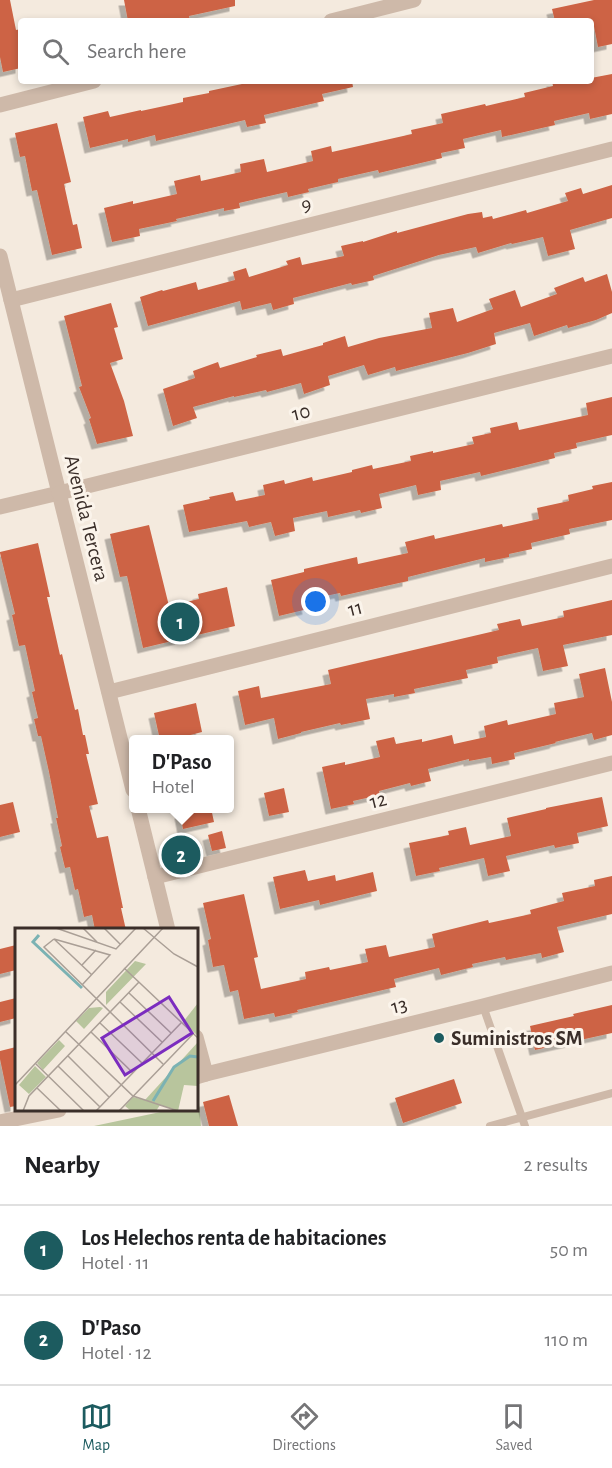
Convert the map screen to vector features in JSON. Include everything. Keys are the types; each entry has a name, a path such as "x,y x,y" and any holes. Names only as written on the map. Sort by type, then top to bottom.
{"street":[{"path":"343,18 414,0"},
{"path":"0,105 82,84"},
{"name":"9","path":"11,300 612,149"},
{"name":"Avenida Tercera","path":"0,256 129,774"},
{"name":"10","path":"0,507 612,356"},
{"name":"11","path":"109,692 612,566"},
{"name":"12","path":"155,877 612,763"},
{"path":"139,813 168,928"},
{"name":"13","path":"201,1075 612,973"},
{"path":"198,1052 201,1075"},
{"path":"0,1122 54,1111"}],"lane":[{"path":"483,1006 524,1122"},
{"path":"490,1126 524,1122 612,1093"}],"green space":[{"path":"198,1104 201,1126 94,1126 165,1111 198,1111"}],"building":[{"path":"0,0 10,0 16,30 18,30 18,69 3,72 0,57"},
{"path":"124,0 235,0 235,6 189,16 189,18 127,18"},
{"path":"594,0 612,0 612,44 598,47 594,18 554,18 552,9"},
{"path":"612,74 612,114 590,119 589,113 554,121 555,125 502,137 501,130 463,139 465,148 441,153 442,158 379,173 378,170 338,179 338,182 308,189 309,192 288,197 287,192 239,203 240,208 224,211 224,208 176,219 177,221 139,229 140,236 112,242 104,208 177,194 174,181 200,175 201,181 241,172 240,164 264,159 267,172 313,161 311,151 331,146 332,152 412,134 411,130 443,123 441,114 525,97 524,93 553,86 553,84 594,84 594,77"},
{"path":"242,84 352,84 353,87 322,94 324,101 264,115 266,123 247,127 245,120 156,141 155,135 90,148 83,117 108,111 110,117 141,111 183,102 183,98 209,93 209,91"},
{"path":"57,123 71,182 64,184 73,225 77,224 82,248 52,255 37,190 32,191 25,156 20,157 15,133"},
{"path":"612,185 612,218 570,230 575,249 548,256 543,237 511,243 478,253 476,247 439,255 373,276 374,280 352,285 351,283 293,298 294,304 273,310 271,303 242,310 240,301 148,326 140,297 196,282 198,290 235,280 233,272 246,268 249,277 288,265 286,261 300,257 302,265 344,256 341,246 468,214 482,212 483,218 492,216 493,219 526,210 527,213 568,201 565,193 581,188 583,194"},
{"path":"607,274 612,292 612,313 596,320 568,328 567,325 534,336 530,323 494,333 496,344 396,371 395,367 368,375 364,365 328,376 330,385 304,394 301,383 267,392 266,390 234,396 193,407 197,418 173,426 163,389 195,378 193,371 218,362 220,368 281,349 283,356 323,345 323,343 345,336 348,347 379,338 432,328 429,313 453,308 457,322 493,309 489,299 515,290 521,307 557,294 554,288 583,277 585,282"},
{"path":"111,303 118,327 114,328 123,359 110,363 124,401 133,436 97,444 89,419 91,418 79,387 82,386 64,316"},
{"path":"612,397 612,435 576,443 577,448 554,453 555,458 481,476 480,472 440,481 441,490 418,495 416,485 379,494 382,508 328,517 327,511 293,518 295,531 275,536 271,522 249,527 247,521 189,532 183,505 233,492 236,501 265,495 263,485 284,480 285,484 312,477 313,481 372,465 373,469 411,461 410,456 474,444 472,437 491,433 490,428 517,422 519,430 588,415 586,403"},
{"path":"612,482 612,520 569,529 570,534 531,543 532,549 509,554 509,557 485,562 485,558 408,577 408,581 341,596 340,593 306,600 308,609 279,616 271,580 304,572 304,569 357,557 358,564 408,553 405,542 434,535 435,539 502,524 503,527 539,519 537,508 569,501 568,495 593,489 592,486"},
{"path":"149,525 169,606 199,599 198,594 227,587 235,626 143,648 127,576 120,577 110,534"},
{"path":"38,543 60,655 62,654 75,710 78,709 89,754 86,754 98,804 89,806 97,838 108,836 126,928 95,928 92,915 84,917 70,867 65,868 49,772 41,736 38,736 34,719 38,718 32,692 35,691 25,645 19,646 12,615 15,614 0,552"},
{"path":"612,600 612,635 563,645 568,666 543,671 538,648 497,657 498,663 466,670 468,678 414,689 415,693 366,699 370,719 341,725 340,723 278,739 274,718 245,725 238,691 259,686 261,698 331,684 328,670 499,630 497,624 520,619 522,626 564,617 563,611"},
{"path":"605,668 612,702 612,735 594,740 592,733 514,753 515,759 492,764 491,757 469,761 469,759 428,769 431,781 411,786 410,783 379,791 380,795 331,809 322,767 345,762 345,765 380,757 376,741 394,737 396,744 422,739 422,742 452,735 454,744 486,737 484,726 507,720 508,725 556,714 554,703 584,697 579,674"},
{"path":"196,703 202,732 190,735 159,735 154,713"},
{"path":"284,788 289,812 269,816 264,793"},
{"path":"602,797 608,826 577,833 579,843 555,848 554,845 506,856 510,871 488,876 484,858 439,868 440,871 416,876 409,843 449,835 448,831 466,827 470,845 511,836 507,818"},
{"path":"13,802 20,832 0,837 0,805"},
{"path":"180,813 212,813 214,822 183,829"},
{"path":"222,831 226,848 212,851 208,835"},
{"path":"305,870 308,881 335,875 336,881 373,872 377,891 320,905 319,900 280,909 273,877"},
{"path":"612,876 612,914 557,927 564,952 542,958 541,953 506,960 505,957 472,964 473,967 441,975 439,968 394,979 396,987 275,1017 274,1013 244,1019 238,990 230,992 224,965 213,967 208,940 211,939 203,903 244,894 258,957 254,958 261,989 306,979 305,972 329,967 330,970 368,962 365,949 386,945 389,957 435,947 432,934 488,920 489,923 531,914 530,910 564,901 562,893 595,886 594,880"},
{"path":"15,945 15,970 0,974 0,949"},
{"path":"15,998 15,1018 0,1022 0,1002"},
{"path":"612,1005 612,1033 535,1050 530,1026"},
{"path":"15,1047 15,1106 10,1107 0,1051"},
{"path":"454,1079 462,1103 403,1123 395,1098"},
{"path":"229,1095 238,1126 209,1126 203,1102"}],"place":[{"name":"Los Helechos renta de habitaciones","path":"180,622"},
{"name":"D'Paso","path":"181,855"},
{"name":"Suministros SM","path":"439,1038"}]}
